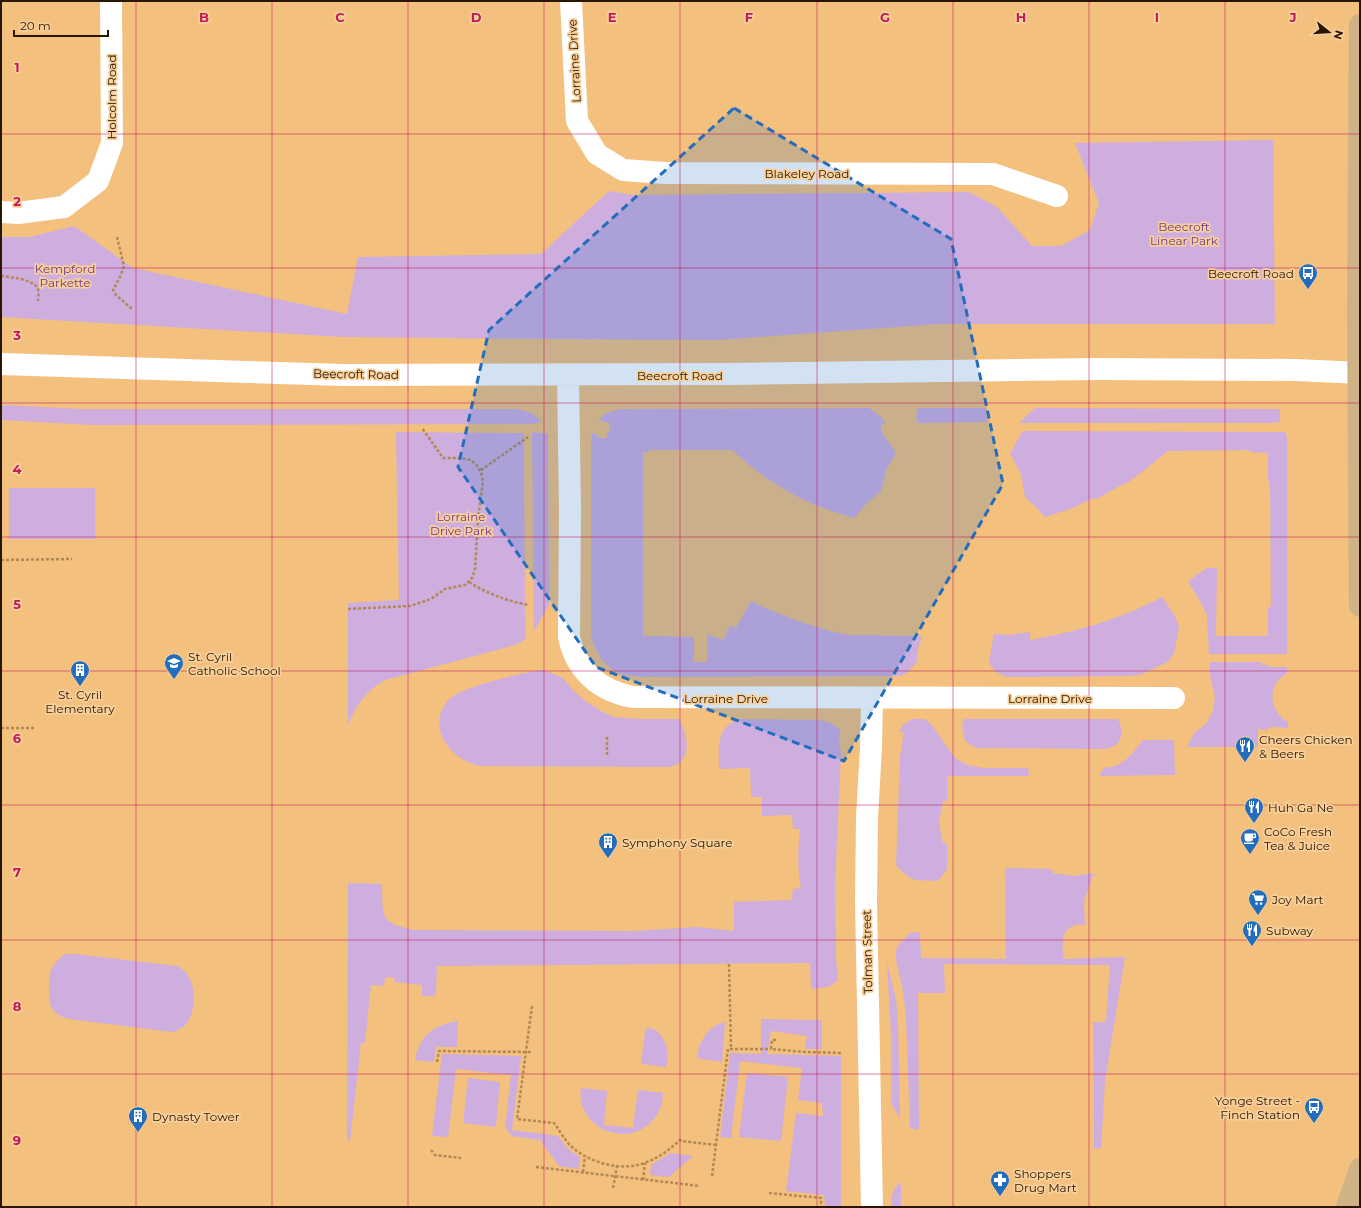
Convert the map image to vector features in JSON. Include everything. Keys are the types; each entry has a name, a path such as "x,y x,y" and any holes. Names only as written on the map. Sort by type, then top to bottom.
{"main road":[{"path":"1360,25 1358,312 1360,373 1360,606"},
{"path":"1347,1207 1360,1169"}],"street":[{"name":"Holcolm Road","path":"1,212 18,213 64,207 98,181 112,143 111,1"},
{"name":"Lorraine Drive","path":"571,1 577,121"},
{"name":"Blakeley Road","path":"577,121 597,154 623,170 665,173 993,174 1057,196"},
{"name":"Beecroft Road","path":"1,364 343,375 568,375 1098,369 1296,370 1360,373"},
{"name":"Lorraine Drive","path":"568,375 570,502 569,637 576,659 591,679 610,691 633,697 1174,698"},
{"name":"Tolman Street","path":"872,698 867,817 866,901 872,1207"}],"path":[{"path":"117,237 124,266 114,290 116,295 132,309"},
{"path":"1,276 30,282 37,286 39,293 38,301"},
{"path":"348,609 410,606 431,599 445,589 465,585 472,578 475,565 478,518 483,482 480,470 476,464 470,460 461,458 443,458 422,428"},
{"path":"480,470 528,437"},
{"path":"1,560 72,559"},
{"path":"469,582 505,599 529,605"},
{"path":"1,728 36,728"},
{"path":"607,735 607,755"},
{"path":"729,964 732,1049"},
{"path":"532,1006 517,1119 554,1123 571,1146 585,1156 600,1162 617,1166 645,1163 663,1154 680,1140 716,1146"},
{"path":"771,1048 772,1040 776,1040"},
{"path":"712,1176 728,1049 771,1048 805,1052 845,1053"},
{"path":"437,1062 439,1051 531,1052"},
{"path":"431,1150 435,1155 461,1158"},
{"path":"583,1172 585,1156"},
{"path":"643,1180 645,1163"},
{"path":"614,1188 617,1166"},
{"path":"536,1167 700,1186"},
{"path":"769,1193 821,1198 821,1207"}],"highlighted area":[{"path":"734,108 951,239 1003,484 844,761 596,667 458,467 489,330"}],"green space":[{"name":"Beecroft Linear Park","path":"1273,140 1275,324 939,324 718,340 536,339 343,337 1,317 1,237 30,237 74,226 133,268 347,314 358,257 541,254 609,191 634,195 969,192 997,207 1032,246 1061,246 1090,230 1099,203 1075,143"},
{"path":"1,405 83,409 519,409 533,414 542,422 530,424 92,425 1,420"},
{"path":"869,408 886,423 881,424 881,431 896,453 887,468 881,491 866,504 854,518 820,507 789,492 760,473 732,450 649,450 649,452 643,452 643,636 694,637 694,662 707,662 707,634 723,640 730,626 736,628 751,601 795,620 833,632 849,635 922,636 917,654 917,662 908,672 901,676 642,677 630,676 616,672 606,664 595,647 591,634 591,442 592,433 596,434 599,438 607,438 607,433 610,431 609,423 599,420 605,414 623,409"},
{"path":"918,408 986,408 987,422 918,423 916,417"},
{"path":"1035,408 1280,409 1280,422 1019,423"},
{"path":"1023,431 1285,432 1287,437 1287,654 1209,654 1207,615 1188,581 1207,568 1217,568 1216,636 1268,636 1268,607 1271,607 1270,482 1268,481 1268,453 1250,452 1250,450 1168,451 1126,484 1125,483 1095,500 1094,498 1070,509 1045,517 1025,497 1021,474 1010,453"},
{"name":"Lorraine Drive Park","path":"396,432 524,433 526,638 520,643 512,646 385,680 378,684 362,699 354,711 348,725 348,603 399,600"},
{"path":"534,432 548,434 549,605 534,631 532,434"},
{"path":"9,488 95,488 95,539 9,539"},
{"path":"1162,597 1175,616 1179,627 1174,653 1168,662 1140,675 1006,677 996,671 989,662 994,634 1008,635 1030,632 1030,640 1048,637 1098,624 1130,612"},
{"path":"1210,662 1261,662 1262,665 1268,665 1269,667 1287,667 1287,673 1280,678 1276,684 1273,690 1272,698 1281,717 1288,722 1288,728 1269,727 1268,730 1258,729 1258,747 1187,747 1194,733 1206,724 1213,711 1215,697 1210,675"},
{"path":"544,670 563,678 584,700 613,717 679,719 685,733 687,748 682,760 676,765 668,767 482,766 465,760 450,749 441,734 439,725 442,711 445,704 449,700 468,689 510,676"},
{"path":"738,719 817,720 830,723 840,730 839,740 841,754 835,883 836,960 838,981 828,987 811,989 810,963 437,966 436,993 434,996 422,996 422,985 394,982 395,978 385,977 384,986 371,985 365,1043 361,1042 350,1141 347,1140 348,883 382,884 383,911 385,917 395,924 415,930 633,931 696,927 734,931 734,902 792,900 793,889 801,888 798,858 800,829 793,829 792,815 762,816 762,797 751,797 750,768 719,769 719,746 722,734 725,728"},
{"path":"912,719 924,719 931,724 952,754 967,765 983,768 1028,768 1029,776 947,776 947,801 943,801 939,823 943,843 947,844 947,869 938,881 924,881 910,878 896,865 900,756 904,733 899,731 904,724"},
{"path":"964,719 1118,719 1121,737 1117,744 1104,749 976,748 965,741 962,727"},
{"path":"1143,740 1174,740 1175,775 1099,776 1104,768 1117,765 1127,759"},
{"path":"1005,868 1052,869 1053,873 1074,876 1094,873 1084,901 1085,925 1077,925 1067,930 1063,940 1064,959 1125,957 1105,1081 1101,1148 1094,1149 1093,1022 1106,1022 1110,965 944,964 945,993 918,993 919,1128 917,1130 910,1128 906,1016 903,992 896,960 896,950 900,943 910,933 918,932 920,933 921,958 1006,959"},
{"path":"65,954 177,966 187,974 194,994 193,1010 190,1018 180,1029 172,1032 69,1019 58,1015 51,1005 49,995 49,978 53,966"},
{"path":"887,962 896,1000 898,1022 900,1119 891,1103 891,1034"},
{"path":"761,1019 822,1020 822,1049 805,1049 807,1036 771,1031 767,1054 841,1056 841,1207 825,1207 824,1195 786,1191 796,1113 823,1116 822,1103 798,1100 802,1068 740,1061 731,1138 720,1137 730,1053 761,1054"},
{"path":"458,1021 457,1047 436,1047 434,1062 415,1060 420,1044 429,1033 441,1025"},
{"path":"725,1022 722,1062 697,1058 705,1035 714,1027"},
{"path":"650,1028 660,1034 666,1044 668,1056 666,1067 641,1064 645,1031 646,1029"},
{"path":"442,1054 521,1056 512,1130 558,1136 567,1148 580,1157 578,1169 559,1166 540,1140 512,1136 505,1127 511,1075 456,1069 448,1137 432,1136"},
{"path":"747,1073 788,1077 781,1141 739,1137"},
{"path":"468,1078 500,1082 496,1127 463,1123"},
{"path":"581,1088 607,1091 604,1125 633,1128 638,1090 663,1093 663,1095 658,1113 646,1127 634,1132 621,1134 608,1131 596,1125 587,1115 582,1103"},
{"path":"671,1153 693,1156 669,1177 650,1175 651,1165"},
{"path":"901,1182 901,1207 891,1207 893,1193"}],"place":[{"name":"Beecroft Road","path":"1308,290"},
{"name":"St. Cyril Catholic School","path":"174,680"},
{"name":"St. Cyril Elementary","path":"80,687"},
{"name":"Cheers Chicken & Beers","path":"1245,763"},
{"name":"Huh Ga Ne","path":"1254,824"},
{"name":"CoCo Fresh Tea & Juice","path":"1250,855"},
{"name":"Symphony Square","path":"608,859"},
{"name":"Joy Mart","path":"1258,916"},
{"name":"Subway","path":"1252,947"},
{"name":"Yonge Street - Finch Station","path":"1314,1124"},
{"name":"Dynasty Tower","path":"138,1133"},
{"name":"Shoppers Drug Mart","path":"1000,1197"}],"park label":[{"name":"Kempford Parkette","path":"65,275"}]}
